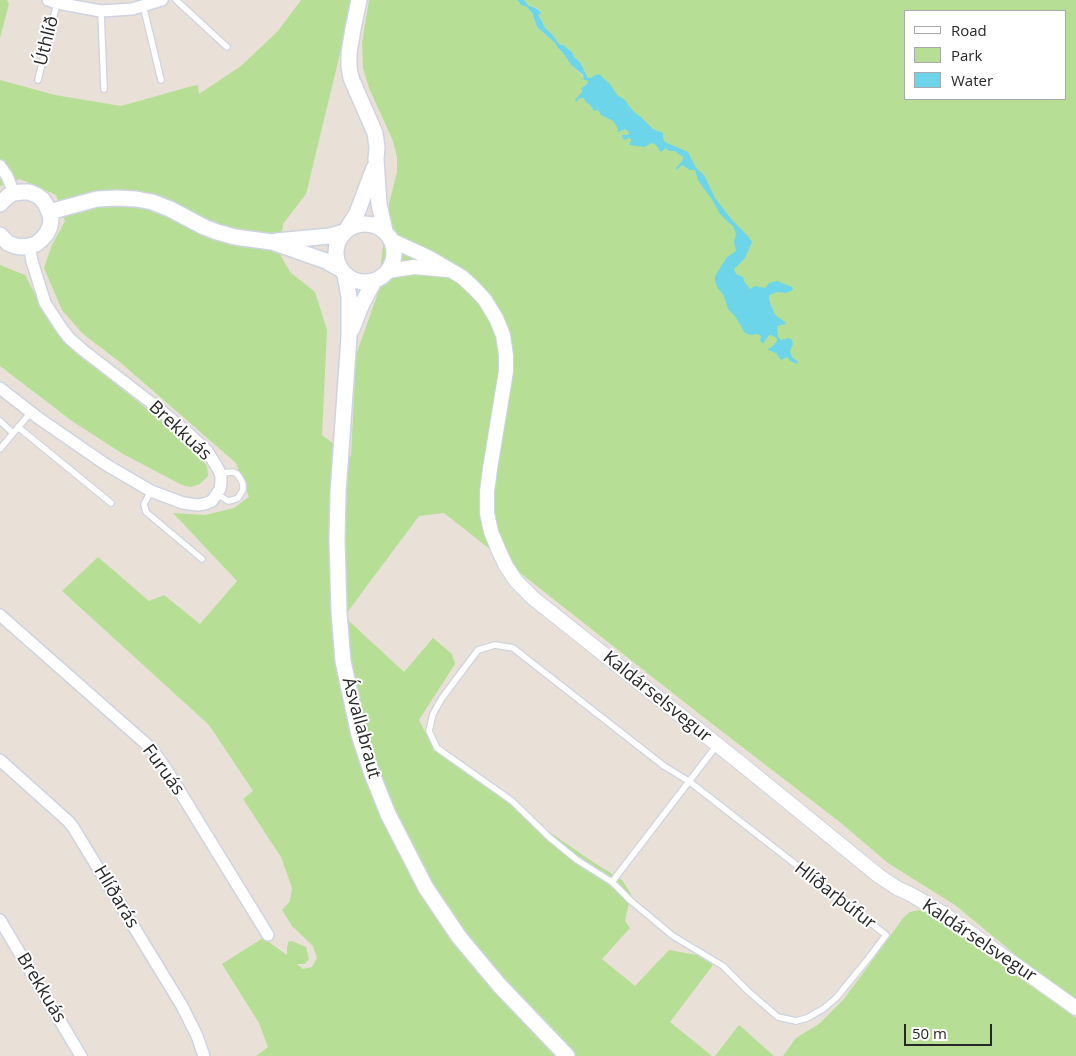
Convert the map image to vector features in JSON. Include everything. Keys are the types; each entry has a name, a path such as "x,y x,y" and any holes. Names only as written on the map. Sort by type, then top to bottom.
{"main road":[{"path":"49,212 97,199 136,199 152,202 217,232 272,242 326,261 353,280 361,282 378,279 388,271 393,261 394,253 379,204 375,132 351,78 349,67 349,53 359,0"},
{"path":"342,272 336,260 337,243 357,213 376,159"},
{"path":"0,204 14,193 29,192 42,199 49,212 50,219 47,233 36,244 30,246 15,246 8,243 0,235"},
{"path":"272,242 330,236 362,223 378,226 388,236"},
{"name":"Ásvallabraut","path":"342,272 349,297 349,337 338,493 339,612 343,661 359,735 388,814 426,888 459,937 494,980 567,1056"},
{"name":"Ásvallabraut","path":"349,337 374,280"}],"street":[{"name":"Úthlíð","path":"52,2 101,11 132,8 162,0"},
{"path":"0,166 7,176 14,193"},
{"name":"Kaldárselsvegur","path":"388,236 462,277 476,289 496,318 503,335 506,371 487,492 487,513 491,532 506,566 516,581 533,598 879,876 944,914 1076,1008"},
{"name":"Brekkuás","path":"30,246 32,260 45,303 62,329 84,351 154,405 207,451 220,473 222,482 217,494"},
{"path":"388,271 414,267 450,270"},
{"path":"0,388 105,464 151,491 190,505 204,504 212,501 217,494"},
{"name":"Furuás","path":"0,615 123,722 154,752 268,935"},
{"name":"Hlíðarás","path":"0,760 73,827 182,1006 197,1036 204,1056"},
{"name":"Brekkuás","path":"0,920 81,1056"}],"lane":[{"path":"176,0 227,47"},
{"name":"Úthlíð","path":"38,80 52,2"},
{"path":"143,5 160,80"},
{"path":"101,11 104,89"},
{"path":"0,448 31,412"},
{"path":"0,421 13,433"},
{"path":"18,427 111,503"},
{"path":"217,494 228,501 238,498 243,490 243,484 237,474 233,472 220,473"},
{"path":"151,491 144,504 146,512 202,559"},
{"name":"Hlíðarþúfur","path":"495,645 513,648 664,766 690,782 886,935 836,998 808,1018 796,1021 787,1020 778,1017 723,966 673,936 631,901 612,882 577,860 550,838 512,802 437,748 429,731 433,714 442,698 478,650 495,645"},
{"path":"612,882 717,745"}],"green space":[{"path":"0,0 7,0 9,4 0,38"},
{"path":"301,0 353,0 306,194 283,224 280,254 290,272 315,292 327,330 322,435 351,457 356,355 377,296 387,212 397,172 397,157 393,141 369,88 363,68 362,43 369,0 517,0 527,7 532,13 537,27 555,43 571,65 587,80 588,82 581,88 581,91 600,75 588,78 580,62 574,57 572,52 559,44 545,28 538,15 541,12 537,8 529,6 524,0 1076,0 1076,1000 1017,956 955,905 888,863 841,823 444,513 419,516 346,614 349,621 404,672 433,638 452,654 455,664 419,720 425,732 445,752 475,776 516,800 548,831 622,880 631,894 625,921 630,928 602,959 635,986 669,950 697,955 713,965 670,1022 712,1056 256,1056 268,1047 259,1023 222,964 263,938 287,955 288,942 292,941 306,947 309,959 305,964 297,964 303,969 312,967 317,958 313,946 292,926 282,910 290,901 292,888 281,857 243,799 253,791 209,725 62,591 98,557 149,601 164,595 200,624 237,581 173,513 205,515 234,508 249,497 236,463 121,363 82,333 62,310 44,268 52,245 65,221 56,195 20,179 0,186 0,80 55,95 121,106 198,85 199,94 241,66 278,31"},
{"path":"0,265 25,275 57,330 80,356 185,439 207,466 208,476 200,484 191,487 182,485 123,454 72,421 0,366"},
{"path":"919,910 928,913 1076,1018 1076,1056 783,1056 796,1038 819,1024 844,999 904,917 910,912"},
{"path":"739,1025 774,1056 715,1056"}],"water":[{"path":"517,0 524,0 529,6 541,12 538,15 545,28 559,44 572,52 574,57 580,62 588,78 599,74 610,84 617,95 625,100 633,111 653,129 663,133 665,142 688,152 696,168 704,175 715,198 752,242 745,258 734,269 736,274 743,277 750,289 755,286 765,288 769,283 777,281 792,287 791,291 786,293 777,292 769,295 769,300 775,315 786,324 777,326 778,337 781,340 789,338 792,340 793,344 790,351 792,357 798,362 797,364 790,361 787,357 781,360 776,353 768,350 777,341 775,337 768,336 763,344 760,340 760,335 745,333 735,316 728,309 724,296 717,287 715,276 727,257 736,251 734,242 736,234 733,226 720,214 698,180 695,170 690,170 682,165 676,170 683,157 675,151 669,151 666,148 661,152 652,143 644,147 630,145 631,139 624,140 622,136 628,135 629,132 625,129 618,132 613,121 601,115 598,110 594,111 584,98 580,98 576,102 575,100 582,92 581,88 588,82 587,80 584,80 583,75 571,65 555,43 537,27 532,13 527,7 521,5"}]}
